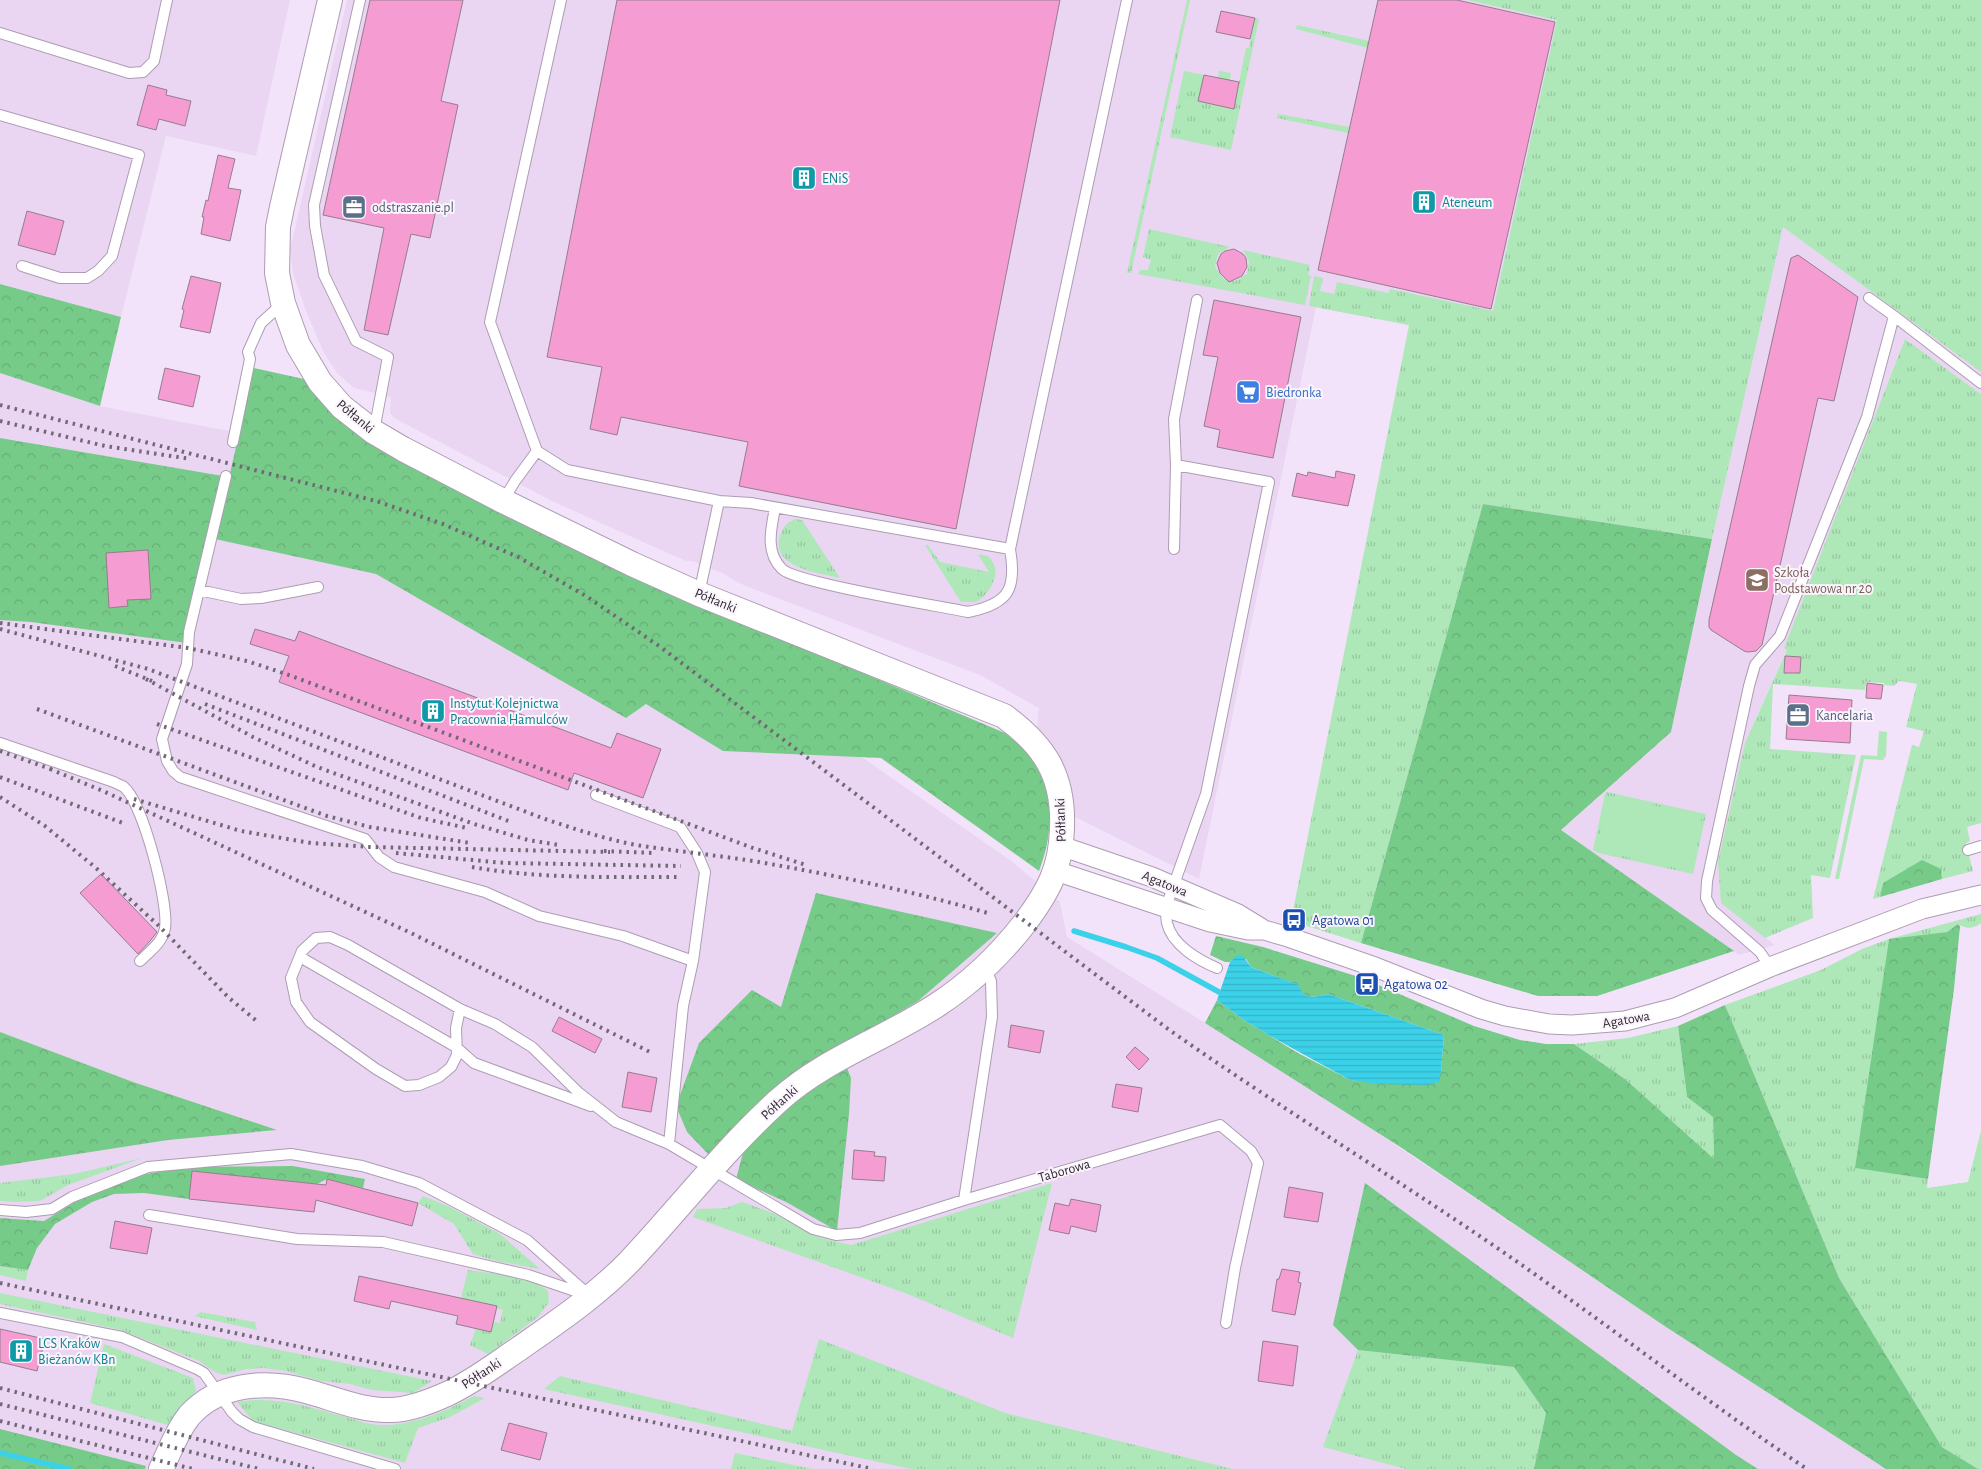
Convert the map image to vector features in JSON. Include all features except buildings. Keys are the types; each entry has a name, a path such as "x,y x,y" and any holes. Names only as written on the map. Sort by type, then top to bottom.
{"street":[{"name":"Półłanki","path":"161,1469 177,1434 189,1417 201,1405 219,1394 242,1387 271,1385 306,1391 368,1408 390,1410 412,1407 446,1395 467,1383 547,1328 590,1296 627,1264 768,1110 798,1084 937,1005 985,968 1031,915 1047,891 1056,871 1061,846 1063,812 1057,781 1047,760 1035,742 1004,716 699,594 503,501 374,432 342,407 320,382 298,345 283,304 277,273 278,227 330,0"},
{"name":"Agatowa","path":"1061,846 1122,866 1173,886 1238,914 1264,930 1375,967 1481,1009 1519,1019 1549,1024 1598,1024 1625,1021 1675,1008 1770,967 1922,909 1981,895"},
{"name":"Agatowa","path":"1056,871 1210,922 1248,930 1264,930"}],"lane":[{"path":"0,33 129,73 143,72 154,61 167,0"},
{"path":"360,0 314,205 314,219 324,274 356,341 388,357 374,432"},
{"path":"561,0 490,322 538,451 568,470 719,501 751,503 1010,549"},
{"path":"775,508 770,539 772,552 783,570 808,580 968,612 988,608 1001,599 1011,587 1014,569 1010,549 1127,0"},
{"path":"0,115 139,155 112,256 98,271 87,278 60,278 22,266"},
{"path":"1869,298 1981,383"},
{"path":"1174,549 1176,465 1174,419 1197,300"},
{"path":"233,442 250,360 248,352 261,323 283,304"},
{"path":"1770,967 1760,952 1712,910 1706,898 1706,881 1755,665 1780,636 1867,417 1894,316"},
{"path":"503,501 515,481 538,451"},
{"path":"1176,465 1269,482 1206,794 1166,907 1167,923 1172,935 1185,949 1202,962 1217,968"},
{"path":"226,476 189,632 187,664 162,739 167,761 180,777 365,839 379,857 394,867 476,889 538,916 624,936 693,962"},
{"path":"699,594 719,501"},
{"path":"199,590 241,599 261,598 318,587"},
{"path":"0,743 114,782 125,788 132,798 148,833 164,906 166,927 163,938 140,960"},
{"path":"596,795 680,827 697,854 705,872 693,962 683,1006 669,1144"},
{"path":"1968,850 1981,846"},
{"path":"460,1009 456,1028 457,1055 451,1067 439,1077 419,1085 405,1086 310,1022 296,1002 291,978 302,951 316,938 330,937 348,945 460,1009 495,1024 532,1047 579,1093 601,1110"},
{"path":"300,957 456,1047 474,1063 601,1110"},
{"path":"964,1200 992,1017 991,981 985,968"},
{"name":"Taborowa","path":"601,1110 616,1122 669,1144 813,1229 836,1235 860,1233 964,1200 1220,1125 1251,1150 1258,1163 1235,1268 1226,1323"},
{"path":"0,1210 26,1212 52,1210 72,1197 148,1167 291,1154 362,1166 419,1183 527,1240 590,1296"},
{"path":"149,1215 297,1239 383,1242 528,1274 590,1296"},
{"path":"0,1314 109,1334 133,1341 197,1369 204,1374 239,1419 253,1427 395,1469"}],"shaded area":[{"path":"0,0 290,0 256,156 166,136 121,317 0,284"},
{"path":"347,0 1581,0 1507,344 1316,307 1199,879 1063,811 1035,742 1039,708 980,675 748,587 724,574 692,561 686,561 552,501 394,418 390,413 391,397 354,388 337,373 323,351 306,311 293,273 290,250"},
{"name":"Szkoła Podstawowa nr 20","path":"1783,227 1981,372 1981,394 1905,339 1784,648 1787,649 1745,743 1721,902 1775,945 1739,955 1561,830 1671,732 1712,539"},
{"path":"0,373 100,406 346,451 608,581 1010,860 1060,902 1067,937 1326,1098 1666,1327 1886,1469 45,1469 0,1457"}],"green space":[{"path":"1187,0 1190,0 1131,273 1127,273"},
{"path":"1467,0 1981,0 1981,372 1783,227 1712,539 1483,504 1361,943 1291,921 1409,325 1309,306 1314,276 1323,278 1320,291 1334,294 1337,282 1388,293 1390,289 1493,311 1557,20"},
{"path":"1255,18 1259,19 1231,150 1170,137 1184,71 1218,78 1219,71 1231,73 1230,80 1239,82"},
{"path":"1297,25 1369,41 1368,48 1296,29"},
{"path":"1278,114 1350,127 1348,133 1277,118"},
{"path":"1149,229 1230,247 1218,254 1215,267 1223,278 1235,281 1247,274 1249,261 1243,250 1310,265 1308,275 1311,276 1305,305 1138,274 1140,270 1148,270 1151,260 1143,257"},
{"path":"0,284 121,317 100,406 0,373"},
{"path":"1905,339 1981,394 1981,823 1967,827 1970,841 1966,843 1973,871 1942,879 1941,869 1883,883 1880,897 1873,899 1912,745 1919,747 1924,731 1906,727 1917,684 1899,681 1894,686 1884,685 1884,683 1866,682 1865,690 1773,684 1770,749 1856,755 1830,878 1811,875 1813,918 1765,938 1721,903 1718,862 1745,743 1787,650 1784,648"},
{"path":"254,368 304,379 333,413 699,604 1005,733 1026,751 1036,765 1043,779 1047,794 1050,824 1048,840 1039,871 881,758 723,751 646,704 626,718 376,574 215,539"},
{"path":"0,438 223,476 187,643 31,622 0,620"},
{"path":"1483,504 1712,539 1671,732 1561,830 1734,951 1597,996 1538,996 1361,943"},
{"path":"795,519 802,520 840,578 799,567 789,562 782,555 779,547 782,530"},
{"path":"925,545 928,545 940,562 989,572 978,554 988,556 993,562 995,575 994,581 987,593 977,602 961,602"},
{"path":"1879,731 1887,732 1886,756 1883,760 1864,759 1839,879 1835,879 1861,755 1877,756"},
{"path":"1607,792 1706,814 1693,874 1598,853 1593,850"},
{"path":"1609,796 1702,816 1690,871 1596,850"},
{"path":"1922,860 1941,869 1942,879 1880,897 1883,883"},
{"path":"816,893 997,933 918,1001 812,1064 709,1155 687,1132 676,1106 699,1043 752,990 781,1007"},
{"path":"1981,914 1981,923 1973,927 1964,927 1958,924 1947,932 1889,940 1856,1168 1928,1179 1927,1188 1968,1182 1981,1131 1981,1469 1978,1469 1942,1447 1839,1278 1725,1005 1821,970 1862,949 1889,939"},
{"path":"1958,924 1960,926 1954,989 1928,1179 1855,1168 1889,939 1947,932"},
{"path":"1216,936 1263,947 1359,977 1357,983 1374,989 1376,984 1474,1026 1520,1040 1546,1044 1574,1044 1625,1079 1714,1159 1713,1117 1687,1097 1678,1026 1725,1005 1839,1278 1942,1447 1978,1469 1886,1469 1666,1327 1405,1150 1205,1023 1217,1000 1244,1020 1298,1053 1350,1080 1426,1085 1441,1071 1444,1035 1328,994 1314,997 1306,996 1298,985 1251,967 1246,959 1233,959 1230,962 1225,962 1210,955"},
{"path":"1678,1026 1687,1097 1713,1117 1714,1160 1625,1079 1574,1044 1628,1038"},
{"path":"0,1032 133,1082 277,1130 168,1140 0,1166"},
{"path":"847,1068 851,1078 849,1114 837,1231 788,1203 736,1179 743,1153 792,1101"},
{"path":"142,1158 68,1185 40,1201 0,1201 0,1183 74,1174"},
{"path":"293,1166 365,1179 363,1188 327,1179 317,1184 192,1171 189,1199 144,1193 114,1194 92,1202 55,1224 37,1248 28,1270 0,1266 0,1218 44,1221 80,1199 145,1174 191,1167"},
{"path":"1052,1183 1013,1338 905,1293 693,1217 697,1209 726,1208 742,1202 773,1213 821,1238 851,1245"},
{"path":"1365,1183 1736,1455 1758,1469 1534,1469 1546,1413 1514,1367 1358,1350 1333,1325"},
{"path":"423,1196 450,1207 500,1234 540,1269 497,1261 473,1254 454,1224 418,1203"},
{"path":"0,1266 28,1270 26,1281 0,1275"},
{"path":"468,1270 522,1278 548,1291 549,1302 538,1317 488,1354 470,1345 476,1329 491,1332 493,1322 500,1323 503,1310 461,1298"},
{"path":"0,1293 432,1381 413,1393 372,1390 264,1368 246,1369 224,1375 215,1372 199,1361 121,1330 0,1304"},
{"path":"201,1312 255,1322 257,1330 194,1316"},
{"path":"819,1339 1005,1413 1233,1469 911,1469 544,1389 560,1376 792,1431"},
{"path":"104,1344 193,1378 196,1391 168,1425 90,1403"},
{"path":"1358,1350 1514,1367 1546,1413 1534,1469 1406,1469 1323,1447"},
{"path":"474,1396 485,1398 450,1417 418,1428 405,1463 253,1421 237,1402 265,1400 292,1403 367,1423 392,1425 417,1420 441,1412"},
{"path":"0,1429 146,1466 145,1469 0,1469"},
{"path":"735,1453 813,1469 731,1469"}],"water":[{"path":"1237,955 1242,955 1251,967 1299,985 1303,994 1307,996 1314,997 1328,994 1444,1035 1439,1082 1426,1085 1378,1084 1350,1080 1244,1020 1217,1000 1230,962"}],"waterway":[{"path":"1074,931 1157,958 1219,992"},
{"path":"0,1453 69,1469"}],"railway":[{"path":"0,405 376,501 443,524 518,557 586,596 659,646 1168,1029 1506,1254 1807,1469"},
{"path":"0,421 105,446 191,459"},
{"path":"0,623 188,648 247,661 753,848 806,865"},
{"path":"0,629 148,669 545,819 601,837 636,845 753,861 843,878 932,898 991,914"},
{"path":"115,666 152,681"},
{"path":"146,679 253,737 317,767 474,824 528,840 559,845"},
{"path":"205,704 511,822"},
{"path":"37,709 327,816 370,827 470,843"},
{"path":"157,724 421,818 467,828"},
{"path":"0,751 56,771"},
{"path":"50,769 103,791 411,933 650,1052"},
{"path":"0,777 123,823"},
{"path":"0,797 45,826 96,868 159,926 228,997 259,1023"},
{"path":"134,799 241,831 311,843 370,847 610,852"},
{"path":"604,851 654,853"},
{"path":"396,853 505,863 681,866"},
{"path":"472,867 524,874 602,877 681,877"},
{"path":"0,1283 873,1469"},
{"path":"0,1388 314,1469"},
{"path":"0,1404 259,1469"},
{"path":"0,1421 193,1469"}],"place":[{"name":"ENiS","path":"804,178"},
{"name":"Ateneum","path":"1424,202"},
{"name":"odstraszanie.pl","path":"354,207"},
{"name":"Biedronka","path":"1248,392"},
{"name":"Szkoła Podstawowa nr 20","path":"1757,580"},
{"name":"Instytut Kolejnictwa Pracownia Hamulców","path":"433,711"},
{"name":"Kancelaria","path":"1798,715"},
{"name":"Agatowa 01","path":"1294,920"},
{"name":"Agatowa 02","path":"1367,984"},
{"name":"LCS Kraków Bieżanów KBn","path":"21,1351"}]}
